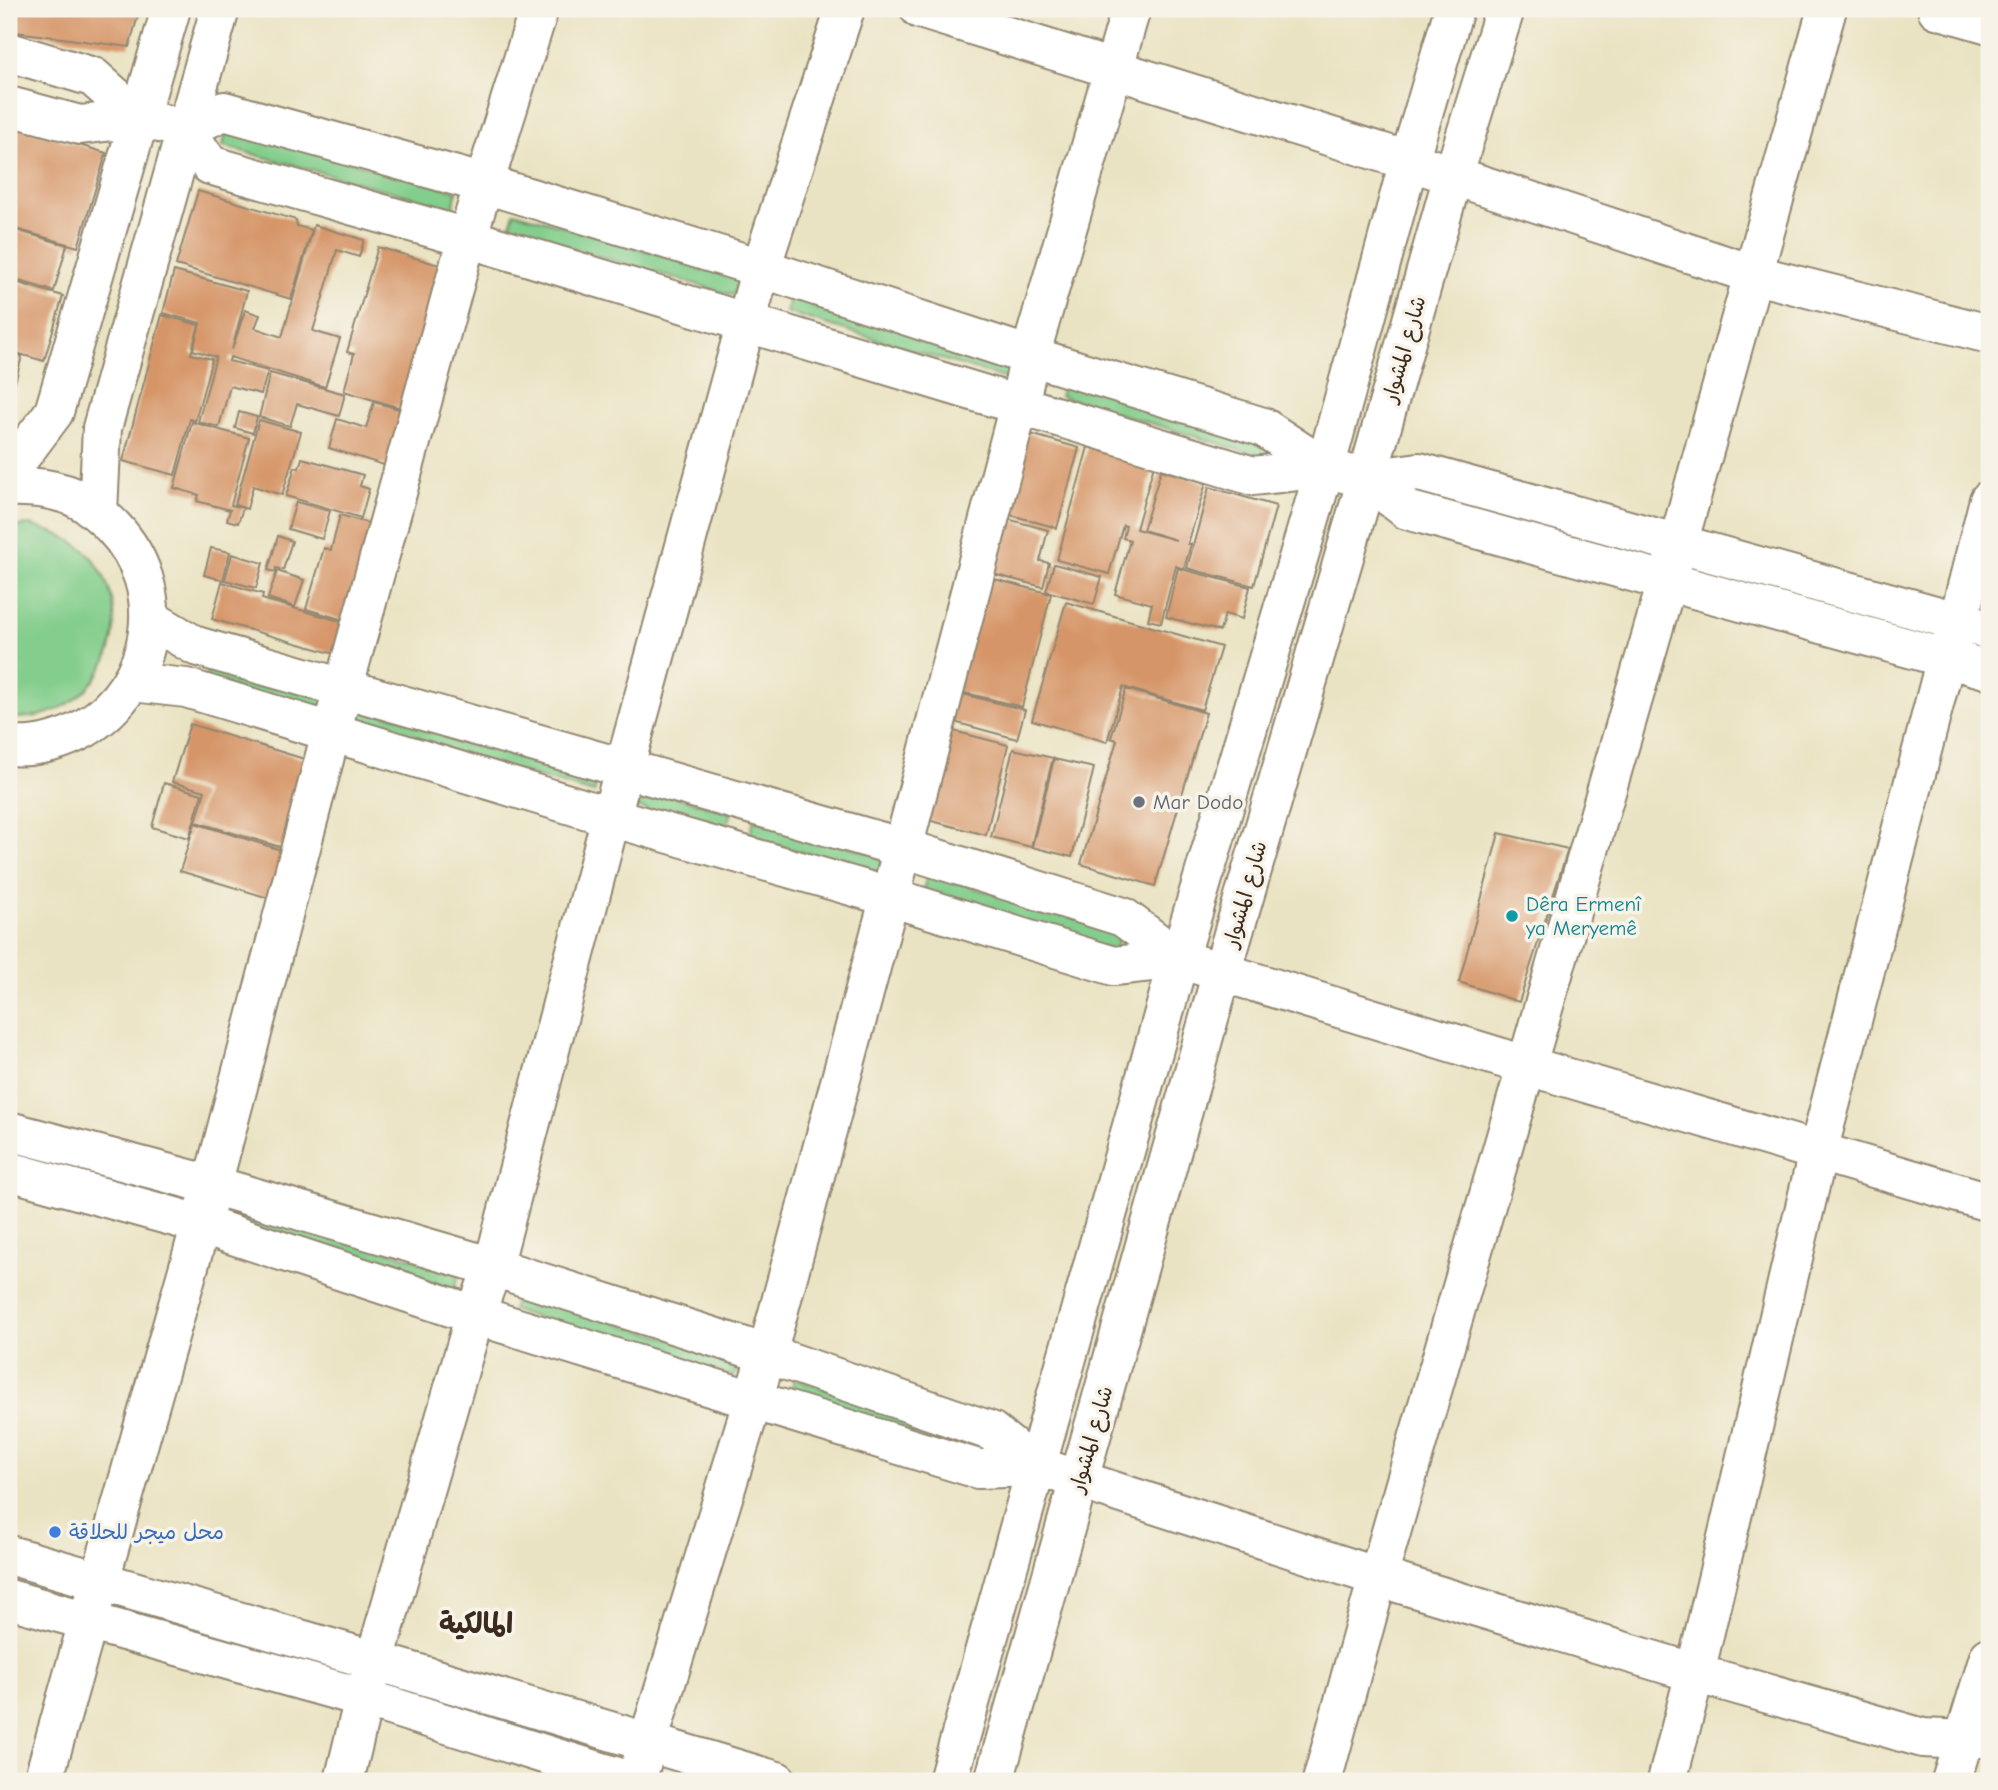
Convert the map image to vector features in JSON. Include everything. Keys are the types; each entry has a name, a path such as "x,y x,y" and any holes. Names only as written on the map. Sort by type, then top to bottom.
{"street":[{"path":"9,472 54,412 171,9"},
{"path":"99,512 102,428 220,9"},
{"path":"43,1781 212,1185 331,733 467,238 539,9"},
{"path":"344,1781 364,1698 475,1315 493,1267 611,817 761,268 845,9"},
{"path":"920,9 1409,161 1752,274 1989,334"},
{"path":"636,1781 767,1354 903,848 1030,356 1131,9"},
{"name":"شارع المشوار","path":"948,1781 1179,959 1325,468 1409,161 1454,9"},
{"name":"شارع المشوار","path":"994,1781 1222,972 1367,480 1453,176 1505,9"},
{"path":"1322,1781 1378,1577 1678,544 1827,9"},
{"path":"1937,9 1989,24"},
{"path":"9,52 93,77 139,118"},
{"path":"9,106 80,125 139,118 185,129 225,111 485,184 761,268 1030,356 1263,427 1325,468 1367,480 1407,510 1989,670"},
{"path":"185,129 209,165 467,238 1253,476 1325,468"},
{"path":"1367,480 1419,472 1973,626"},
{"path":"9,487 33,486 68,494 99,512 127,541 144,578 150,619 145,652 132,682 105,715 68,738 14,755"},
{"path":"1667,1781 1818,1152 1946,658 1973,626 1989,500"},
{"path":"150,619 196,646 903,848 1123,917 1179,959 1528,1066 1989,1202"},
{"path":"132,682 186,688 1114,966 1179,959"},
{"path":"9,1131 212,1185 493,1267 767,1354 991,1432 1036,1467"},
{"path":"9,1171 200,1224 475,1315 978,1469 1036,1467 1080,1478 1378,1577 1695,1673 1923,1738 1977,1738"},
{"path":"9,1555 777,1781"},
{"path":"9,1599 364,1698 630,1781"},
{"path":"1951,1781 1977,1738 1989,1657"}],"green space":[{"path":"227,128 457,191 453,208 223,146"},
{"path":"514,212 739,277 733,295 509,230"},
{"path":"792,293 1013,360 1007,379 786,312"},
{"path":"1065,378 1272,441 1267,458 1060,396"},
{"path":"30,525 71,541 95,562 109,589 114,614 113,638 106,661 94,681 77,697 57,710 34,717 9,717 9,527"},
{"path":"209,663 328,697 323,714 205,680"},
{"path":"360,707 599,774 594,793 355,725"},
{"path":"639,786 731,813 725,832 633,806"},
{"path":"754,819 885,857 881,875 749,837"},
{"path":"928,874 1120,932 1115,952 922,893"},
{"path":"250,1209 459,1273 454,1289 245,1226"},
{"path":"518,1293 740,1360 734,1377 512,1310"},
{"path":"794,1379 974,1437 970,1452 789,1395"}],"building":[{"path":"9,9 140,9 129,47 9,31"},
{"path":"9,124 106,153 78,247 9,227"},
{"path":"198,191 296,220 297,226 312,230 291,299 176,265"},
{"path":"314,225 364,240 359,257 337,250 313,331 340,339 325,387 230,357 229,361 268,371 261,394 230,386 219,427 198,422 216,357 193,350 200,323 163,313 174,271 247,291 232,350 245,310 260,315 255,328 282,337"},
{"path":"9,228 67,245 54,291 9,278"},
{"path":"378,247 456,270 417,413 344,391 354,354 347,352"},
{"path":"9,280 63,296 44,361 9,351"},
{"path":"162,315 199,325 191,354 212,359 195,421 190,419 175,475 123,461"},
{"path":"9,352 22,356 10,402 9,401"},
{"path":"270,373 345,394 339,416 297,404 290,426 259,417"},
{"path":"374,402 413,413 397,469 329,448 337,419 366,428"},
{"path":"239,412 257,417 253,433 235,428"},
{"path":"259,420 301,432 282,495 253,486 247,509 235,505"},
{"path":"192,422 249,438 231,505 243,508 238,523 227,520 230,510 197,501 199,495 174,488"},
{"path":"1020,431 1079,448 1057,528 997,511"},
{"path":"1088,447 1154,465 1136,529 1176,540 1143,530 1161,470 1206,483 1188,544 1191,544 1184,569 1176,566 1161,623 1148,620 1152,604 1115,594 1130,540 1123,538 1126,526 1123,525 1109,574 1057,560"},
{"path":"302,458 363,475 360,486 369,489 361,518 286,496 295,467 299,468"},
{"path":"1209,487 1276,506 1254,586 1187,568"},
{"path":"296,502 330,511 322,539 288,529"},
{"path":"340,515 374,525 347,621 306,609 324,548 331,550"},
{"path":"1000,517 1048,530 1040,561 1049,563 1043,587 985,572"},
{"path":"278,536 292,541 283,570 276,568 275,572 268,570"},
{"path":"211,548 230,552 223,580 204,575"},
{"path":"232,554 263,563 256,588 225,580"},
{"path":"1054,564 1102,577 1094,604 1046,591"},
{"path":"1178,568 1250,587 1242,619 1225,614 1220,631 1166,617"},
{"path":"277,571 304,580 295,607 268,598"},
{"path":"983,576 1051,594 1022,707 953,690"},
{"path":"222,582 263,594 262,599 354,625 345,657 212,619"},
{"path":"1066,602 1221,647 1202,710 1123,687 1107,742 1032,720"},
{"name":"Mar Dodo","path":"1126,689 1206,713 1155,886 1081,864 1117,740 1111,738"},
{"path":"951,691 1025,710 1017,739 943,719"},
{"path":"190,724 314,762 287,849 196,822 205,791 172,782"},
{"path":"942,728 1008,745 986,835 920,818"},
{"path":"1013,749 1053,758 1031,847 991,837"},
{"path":"1054,759 1094,768 1072,857 1032,847"},
{"path":"164,783 202,794 189,838 152,827"},
{"path":"195,823 287,852 272,899 180,871"},
{"name":"Dêra Ermenî ya Meryemê","path":"1499,833 1568,849 1519,1002 1459,982"}],"place":[{"name":"Mar Dodo","path":"1139,802"},
{"name":"Dêra Ermenî ya Meryemê","path":"1512,916"},
{"name":"محل ميجر للحلاقة","path":"55,1532"}],"district":[{"name":"المالكية","path":"476,1623"}]}
